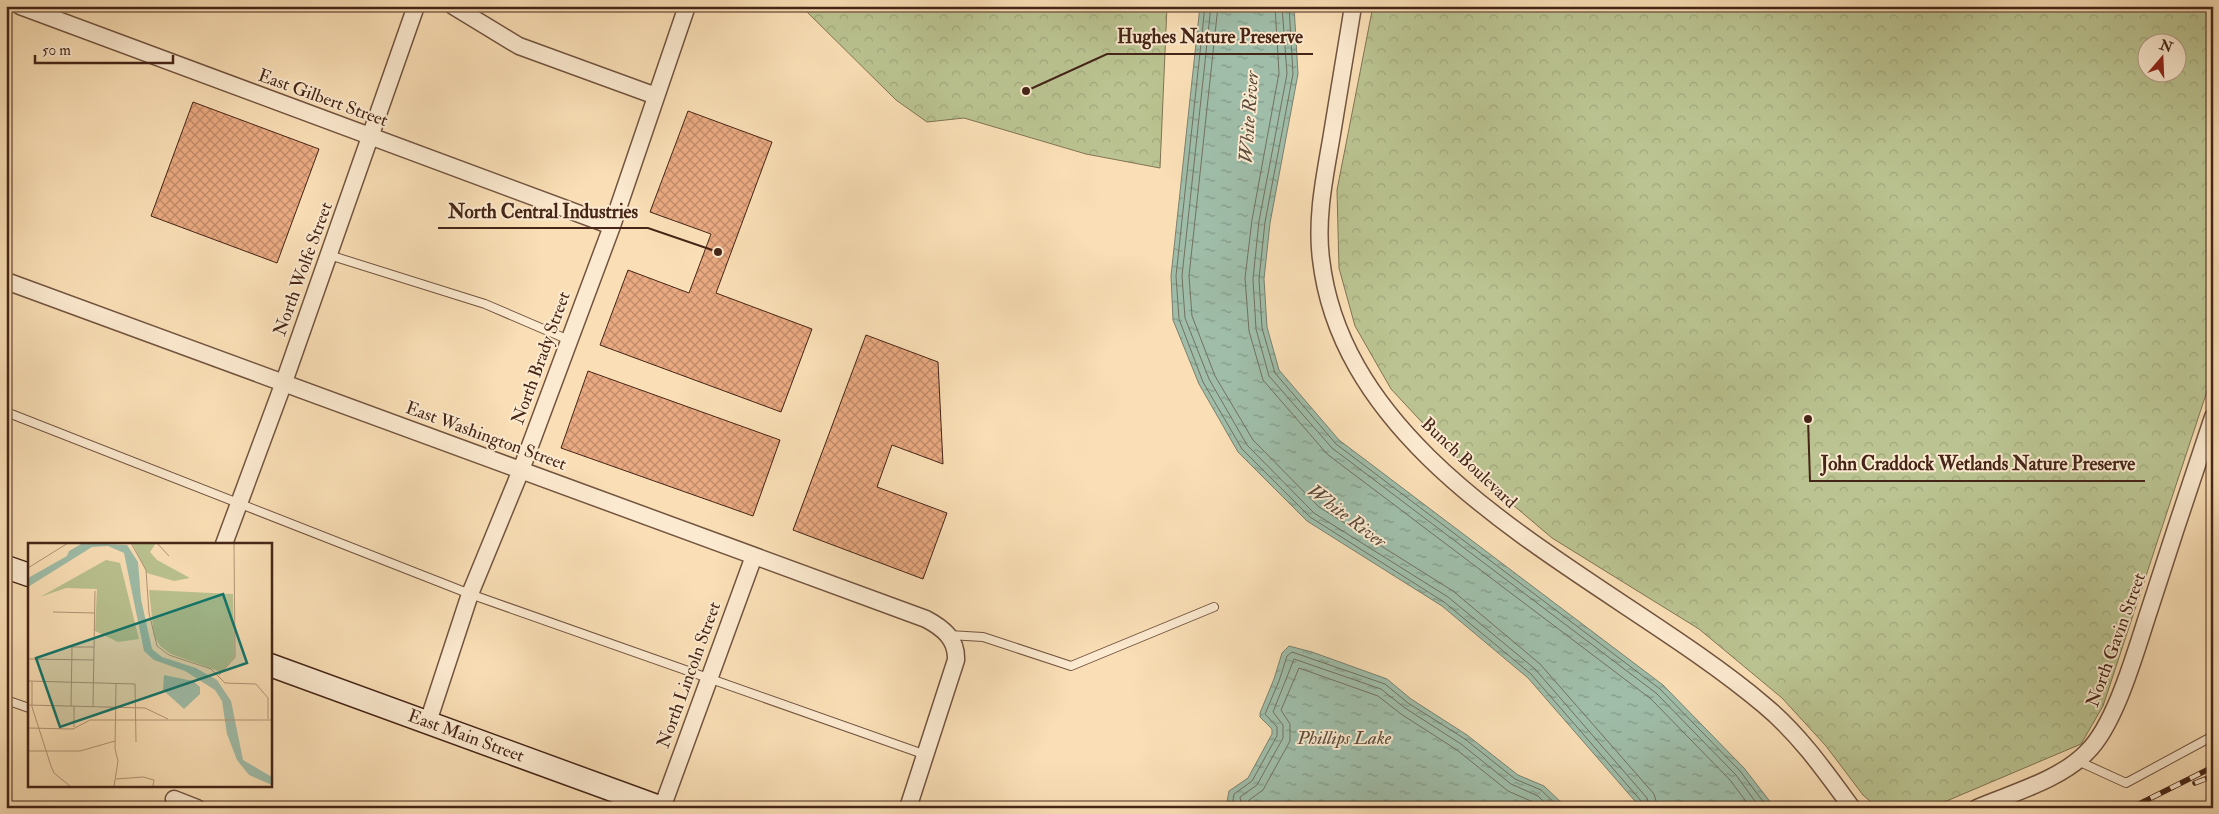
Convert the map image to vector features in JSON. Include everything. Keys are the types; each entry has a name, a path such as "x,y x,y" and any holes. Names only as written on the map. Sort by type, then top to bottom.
{"main road":[{"path":"6,567 28,575"},
{"name":"East Main Street","path":"271,664 662,808"}],"street":[{"name":"East Gilbert Street","path":"20,6 612,226"},
{"name":"North Wolfe Street","path":"224,543 284,382 416,6"},
{"path":"453,6 519,46 656,96"},
{"name":"North Brady Street","path":"428,722 470,594 521,470 612,226 687,6"},
{"name":"Bunch Boulevard","path":"1353,6 1319,220 1320,256 1324,283 1330,307 1353,361 1374,394 1397,423 1424,452 1470,495 1514,531 1698,654 1766,707 1813,755 1852,808"},
{"name":"East Washington Street","path":"6,281 926,619 940,626 949,635"},
{"name":"North Gavin Street","path":"1976,808 2058,774 2078,761 2096,743 2112,714 2135,652 2213,417"},
{"name":"North Lincoln Street","path":"662,808 754,556"},
{"path":"908,808 956,660 956,651 949,635"},
{"path":"174,797 197,808"}],"lane":[{"path":"329,254 485,304 569,340"},
{"path":"6,412 470,594 709,680 926,755"},
{"path":"949,635 983,637 1070,666 1214,607"},
{"path":"6,700 28,708"},
{"path":"2078,761 2126,783 2213,736"}],"green space":[{"path":"801,6 1167,6 1160,168 1086,154 964,118 927,122 896,100"},
{"path":"1373,6 2213,6 2213,373 2103,706 2081,744 1930,808 1878,808 1863,795 1826,746 1782,698 1699,629 1552,538 1446,448 1391,389 1355,326 1339,268 1337,190"}],"water":[{"name":"White River","path":"1200,6 1294,6 1298,74 1270,223 1264,279 1267,327 1279,370 1339,440 1663,685 1744,768 1775,808 1641,808 1528,678 1442,606 1307,521 1238,452 1199,384 1173,320 1171,276"},
{"name":"Phillips Lake","path":"1289,646 1312,652 1387,679 1411,699 1467,735 1518,775 1544,786 1567,808 1232,808 1227,802 1229,791 1248,778 1272,734 1272,729 1260,717 1260,713 1282,653"}],"building":[{"path":"193,102 319,149 277,263 151,216"},
{"path":"688,111 772,142 716,293 812,329 781,412 600,345 628,270 689,293 711,234 650,212"},
{"path":"866,335 938,362 943,464 892,445 877,487 947,513 923,579 793,530"},
{"path":"588,371 780,440 753,516 561,448"}],"railway":[{"path":"2131,808 2213,767"},
{"path":"2195,783 2213,776"}],"place":[{"name":"Hughes Nature Preserve","path":"1026,91"},
{"name":"North Central Industries","path":"718,252"},
{"name":"John Craddock Wetlands Nature Preserve","path":"1808,419"}]}
